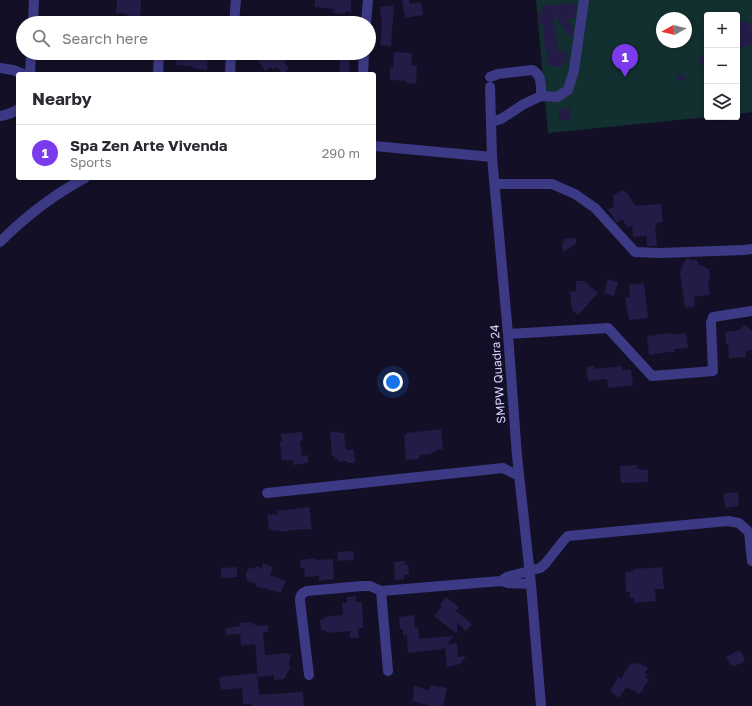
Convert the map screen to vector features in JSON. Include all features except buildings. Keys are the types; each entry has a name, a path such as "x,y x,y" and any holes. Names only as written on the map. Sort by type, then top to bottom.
{"street":[{"path":"33,16 34,0"},
{"path":"235,16 236,0"},
{"path":"367,16 368,0"},
{"path":"491,122 501,119 524,104 541,96 557,97 568,90 574,70 584,0"},
{"path":"30,72 31,60"},
{"path":"158,72 159,60"},
{"path":"230,72 231,60"},
{"path":"363,72 364,60"},
{"path":"0,68 18,72"},
{"name":"SMPW Quadra 24","path":"541,96 540,78 536,72 532,70 498,74 490,82 492,157 517,456 531,584 541,706"},
{"path":"0,116 16,111"},
{"path":"376,146 492,157"},
{"path":"0,242 28,216 59,193 82,180"},
{"path":"495,184 552,184 575,194 595,208 635,252 660,254 752,249"},
{"path":"508,334 608,328 652,376 713,371 710,323 713,317 752,311"},
{"path":"503,468 517,456"},
{"path":"267,494 503,468 519,476"},
{"path":"501,581 507,577 540,568 568,536 728,521 739,523 748,532 752,561"},
{"path":"309,676 300,601 302,594 307,591 370,586 381,591 501,581 508,583 531,584"},
{"path":"381,591 388,671"}],"green space":[{"path":"536,0 752,0 752,112 740,114 740,12 704,12 704,117 548,133"}],"place":[{"name":"Spa Zen Arte Vivenda","path":"625,77"}]}
